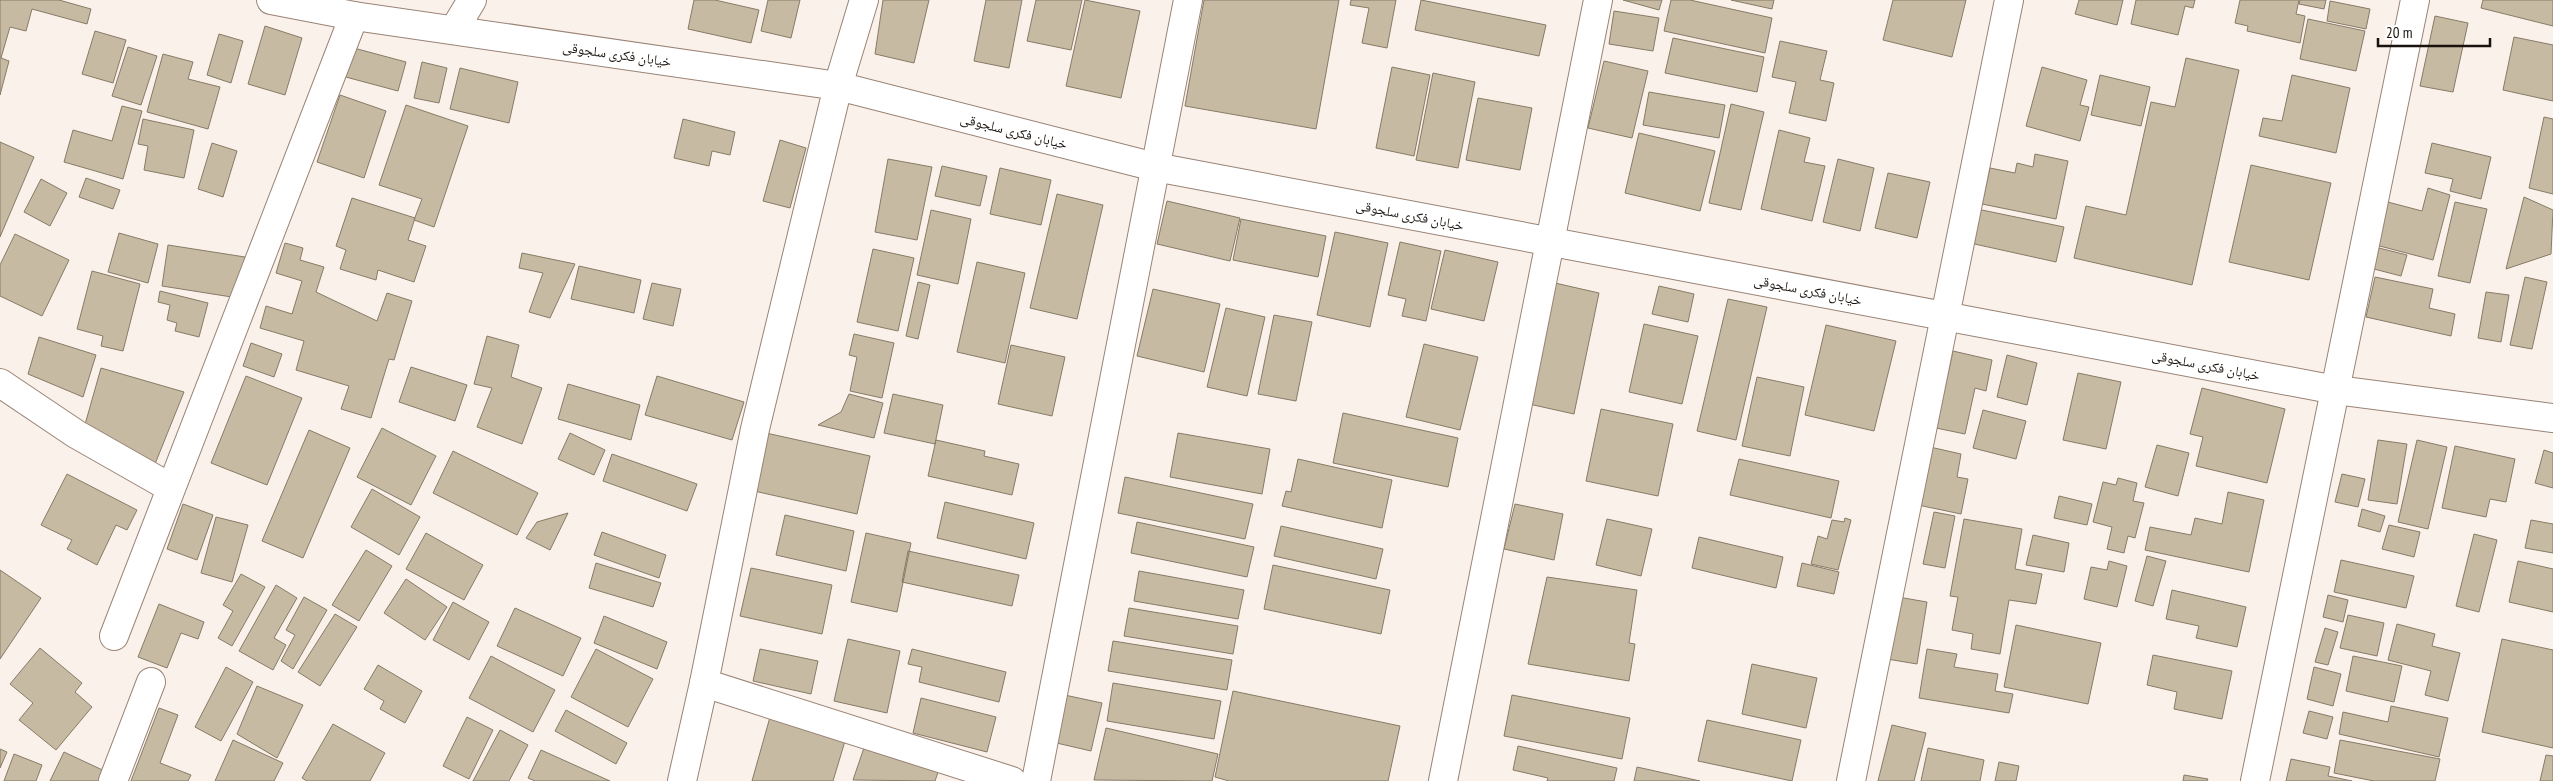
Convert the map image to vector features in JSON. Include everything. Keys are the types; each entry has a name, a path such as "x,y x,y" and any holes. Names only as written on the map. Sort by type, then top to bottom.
{"street":[{"name":"خیابان فکری سلجوقی","path":"271,0 354,16 838,86 1156,167 2336,390 2553,418"},
{"path":"454,30 472,0"},
{"path":"682,781 704,683 755,428 838,86 864,0"},
{"path":"1036,781 1188,0"},
{"path":"1443,781 1598,0"},
{"path":"1851,781 1943,315 2009,0"},
{"path":"2255,781 2415,0"},
{"path":"114,636 354,16"},
{"path":"0,383 76,434 171,488"},
{"path":"113,781 151,682"},
{"path":"704,683 1012,781"}],"building":[{"path":"0,0 59,0 91,9 87,24 32,9 26,31 10,27 1,58 9,61 0,95"},
{"path":"694,0 715,0 759,10 751,43 688,29"},
{"path":"768,0 800,0 791,38 761,31"},
{"path":"883,0 929,0 914,63 875,54"},
{"path":"986,0 1022,0 1009,68 974,61"},
{"path":"1036,0 1082,0 1071,50 1027,41"},
{"path":"1085,0 1140,11 1121,98 1066,86"},
{"path":"1204,0 1339,0 1316,129 1185,106"},
{"path":"1351,0 1396,0 1387,48 1362,43 1369,8 1350,5"},
{"path":"1421,0 1546,25 1539,56 1415,30"},
{"path":"1623,0 1662,0 1659,10"},
{"path":"1671,0 1690,0 1772,18 1765,53 1664,31"},
{"path":"1731,0 1774,0 1772,9"},
{"path":"1893,0 1966,0 1952,57 1883,40"},
{"path":"2079,0 2123,0 2117,25 2075,14"},
{"path":"2136,0 2195,0 2193,8 2185,6 2178,35 2131,24"},
{"path":"2240,0 2299,0 2296,14 2305,16 2300,43 2247,31 2248,26 2235,23"},
{"path":"2300,0 2326,0 2324,9 2299,4"},
{"path":"2483,0 2553,0 2553,26 2481,8"},
{"path":"2330,1 2370,9 2366,29 2327,21"},
{"path":"1614,11 1659,18 1653,51 1609,44"},
{"path":"2435,16 2468,23 2453,92 2420,86"},
{"path":"2308,19 2365,31 2356,71 2300,59"},
{"path":"265,26 302,38 285,95 248,84"},
{"path":"95,31 126,40 113,83 82,74"},
{"path":"219,34 243,41 231,83 207,75"},
{"path":"2514,37 2553,45 2553,101 2503,90"},
{"path":"1673,38 1764,57 1757,92 1665,73"},
{"path":"1780,41 1827,51 1820,80 1834,83 1826,121 1789,113 1796,82 1772,77"},
{"path":"128,47 157,56 141,105 112,96"},
{"path":"350,47 406,62 398,91 342,76"},
{"path":"163,54 193,62 188,79 220,87 208,129 147,112"},
{"path":"2186,58 2239,70 2192,285 2074,258 2086,206 2126,215 2151,102 2175,107"},
{"path":"1604,61 1648,71 1632,138 1588,128"},
{"path":"422,62 447,68 439,103 414,98"},
{"path":"1392,67 1430,75 1414,156 1376,148"},
{"path":"2042,67 2087,80 2080,105 2089,107 2080,141 2026,126"},
{"path":"460,68 518,82 509,123 450,109"},
{"path":"1433,73 1475,82 1458,168 1416,160"},
{"path":"2100,75 2150,87 2141,126 2091,115"},
{"path":"2292,75 2350,88 2336,153 2259,136 2263,118 2282,121"},
{"path":"1649,92 1725,105 1719,138 1643,125"},
{"path":"340,95 386,111 364,178 317,162"},
{"path":"1478,98 1532,108 1520,170 1466,160"},
{"path":"1731,104 1764,112 1741,210 1709,203"},
{"path":"406,105 468,126 434,227 414,220 422,199 379,185"},
{"path":"122,106 142,111 123,179 64,162 73,130 112,141"},
{"path":"2544,117 2553,119 2553,194 2529,188"},
{"path":"143,119 194,130 184,178 144,170 148,146 138,144"},
{"path":"683,119 735,132 730,155 712,151 709,166 674,158"},
{"path":"1779,130 1810,138 1804,162 1825,166 1812,221 1761,209"},
{"path":"1639,133 1715,151 1700,211 1625,193"},
{"path":"780,140 806,148 790,208 763,201"},
{"path":"0,142 34,157 0,237"},
{"path":"212,143 237,151 223,197 198,189"},
{"path":"2432,143 2491,157 2481,199 2450,191 2453,179 2425,173"},
{"path":"2035,154 2068,161 2056,219 1982,204 1990,168 2015,173 2017,163 2033,167"},
{"path":"888,159 932,167 917,240 875,232"},
{"path":"1838,159 1874,168 1860,231 1823,222"},
{"path":"2251,165 2331,183 2309,280 2229,262"},
{"path":"942,166 987,176 980,206 935,196"},
{"path":"1000,168 1051,180 1041,225 990,214"},
{"path":"1888,173 1930,182 1917,238 1875,228"},
{"path":"86,178 120,190 113,209 79,197"},
{"path":"41,179 67,193 50,226 24,212"},
{"path":"2428,188 2450,195 2433,260 2372,244 2384,201 2422,211"},
{"path":"1057,194 1103,205 1077,319 1030,308"},
{"path":"2524,197 2553,210 2551,254 2506,269"},
{"path":"352,198 415,218 408,240 426,246 414,282 378,270 376,280 340,269 346,250 336,246"},
{"path":"1167,201 1240,218 1230,261 1157,244"},
{"path":"2455,202 2487,209 2470,283 2438,276"},
{"path":"1977,209 2064,227 2056,262 1970,243"},
{"path":"931,210 971,219 958,284 917,275"},
{"path":"1241,219 1326,236 1318,277 1233,260"},
{"path":"1335,232 1388,243 1370,327 1317,315"},
{"path":"119,233 158,244 148,283 108,272"},
{"path":"15,234 69,260 42,316 0,296 0,265"},
{"path":"1400,242 1441,251 1426,321 1402,316 1406,299 1388,295"},
{"path":"285,243 303,248 300,260 324,267 316,292 377,321 387,293 412,301 394,360 389,359 371,418 341,409 349,386 296,370 304,341 260,328 266,306 292,314 302,281 276,273"},
{"path":"168,245 245,257 238,298 162,286"},
{"path":"2379,248 2407,255 2401,276 2374,269"},
{"path":"873,249 914,258 898,331 857,322"},
{"path":"1445,250 1498,262 1484,321 1431,309"},
{"path":"522,253 575,264 550,318 529,312 543,273 519,268"},
{"path":"977,262 1025,273 1005,363 957,352"},
{"path":"579,266 641,280 634,313 571,299"},
{"path":"92,271 140,284 123,351 101,346 103,336 77,329"},
{"path":"2375,277 2433,289 2429,308 2455,314 2451,336 2366,317"},
{"path":"2525,277 2547,282 2532,349 2510,345"},
{"path":"918,282 930,285 918,339 906,336"},
{"path":"652,283 681,289 673,326 643,319"},
{"path":"1555,283 1599,293 1574,414 1529,404"},
{"path":"1659,286 1694,294 1688,322 1652,314"},
{"path":"1153,289 1220,304 1204,372 1137,356"},
{"path":"160,291 208,303 199,337 175,331 177,323 167,320 170,305 158,302"},
{"path":"2486,292 2509,295 2501,342 2478,338"},
{"path":"1728,299 1767,307 1736,440 1697,431"},
{"path":"1226,308 1265,317 1247,396 1207,387"},
{"path":"1274,315 1312,322 1296,401 1258,394"},
{"path":"1644,324 1698,336 1682,404 1629,392"},
{"path":"1826,325 1896,341 1874,431 1805,415"},
{"path":"854,334 894,343 882,398 850,391 857,357 849,355"},
{"path":"487,336 519,345 511,377 542,388 522,444 477,427 492,388 474,384"},
{"path":"39,337 96,355 83,397 28,374"},
{"path":"251,343 282,354 274,377 243,366"},
{"path":"1424,344 1478,357 1460,430 1406,417"},
{"path":"1011,345 1065,357 1052,416 998,404"},
{"path":"1953,351 1992,360 1986,391 1975,388 1965,434 1936,428"},
{"path":"2007,355 2037,363 2027,405 1997,397"},
{"path":"411,367 467,385 455,421 399,402"},
{"path":"101,368 184,392 155,464 84,428"},
{"path":"2078,373 2121,382 2106,449 2063,440"},
{"path":"246,376 302,398 267,485 211,463"},
{"path":"657,376 744,402 732,440 645,415"},
{"path":"1757,377 1804,387 1790,456 1742,446"},
{"path":"568,384 640,405 631,440 558,419"},
{"path":"2202,388 2285,409 2267,483 2196,466 2203,437 2190,434"},
{"path":"849,394 883,403 874,438 818,425 841,412"},
{"path":"893,394 943,405 935,444 884,433"},
{"path":"1601,409 1673,424 1658,496 1586,481"},
{"path":"1983,410 2026,421 2016,459 1973,448"},
{"path":"1343,413 1458,438 1448,487 1333,463"},
{"path":"382,428 436,456 411,505 357,477"},
{"path":"309,430 350,448 303,558 262,541"},
{"path":"570,433 605,450 594,475 558,459"},
{"path":"766,433 870,456 857,514 754,491"},
{"path":"1178,433 1270,449 1262,494 1170,477"},
{"path":"936,440 985,451 984,456 1019,464 1012,495 928,476"},
{"path":"2378,440 2407,444 2397,504 2368,500"},
{"path":"2417,440 2447,447 2428,529 2398,522"},
{"path":"2157,445 2189,453 2178,496 2145,487"},
{"path":"2455,446 2515,459 2506,502 2490,499 2486,517 2442,508"},
{"path":"1930,447 1961,454 1957,477 1968,479 1961,514 1918,505"},
{"path":"2544,450 2553,453 2553,488 2535,483"},
{"path":"453,451 538,493 517,535 433,493"},
{"path":"612,454 697,484 687,511 603,481"},
{"path":"1298,459 1392,480 1382,528 1282,506 1286,491 1291,492"},
{"path":"1739,459 1839,481 1831,518 1730,495"},
{"path":"67,474 137,510 127,530 116,525 97,565 67,549 72,540 41,525"},
{"path":"2342,474 2365,479 2358,507 2335,502"},
{"path":"1125,477 1253,504 1245,539 1118,513"},
{"path":"2118,478 2137,483 2133,501 2144,503 2135,538 2128,536 2124,553 2107,549 2112,527 2093,522 2103,482 2116,485"},
{"path":"372,489 420,517 399,555 351,527"},
{"path":"2228,492 2264,500 2249,572 2145,550 2150,527 2191,535 2195,518 2222,524"},
{"path":"2059,496 2092,504 2087,525 2054,518"},
{"path":"945,502 1034,523 1026,559 937,538"},
{"path":"183,504 213,515 197,560 167,549"},
{"path":"1515,504 1563,514 1554,560 1504,549"},
{"path":"2362,509 2385,516 2380,532 2358,526"},
{"path":"1934,512 1955,516 1945,568 1923,564"},
{"path":"568,513 550,550 526,538 537,522"},
{"path":"785,515 854,531 846,571 776,555"},
{"path":"216,517 248,525 232,582 201,573"},
{"path":"1845,518 1851,520 1838,570 1811,564 1818,536 1827,539 1832,520 1844,522"},
{"path":"1607,519 1652,529 1641,576 1596,565"},
{"path":"1964,519 2022,529 2015,569 2042,574 2036,604 2009,600 2000,654 1971,649 1973,634 1952,630 1958,597 1950,596"},
{"path":"2531,520 2553,524 2553,553 2525,548"},
{"path":"1137,522 1254,547 1247,577 1131,553"},
{"path":"2389,525 2420,532 2414,557 2382,549"},
{"path":"1281,526 1383,549 1376,579 1274,556"},
{"path":"602,532 666,555 659,578 594,555"},
{"path":"426,533 483,565 464,600 406,569"},
{"path":"866,533 911,543 897,612 851,602"},
{"path":"2474,534 2497,540 2479,612 2456,606"},
{"path":"2033,535 2069,543 2064,572 2026,565"},
{"path":"1699,537 1783,557 1776,588 1692,568"},
{"path":"366,550 392,566 359,621 332,605"},
{"path":"908,551 1019,575 1012,606 902,582"},
{"path":"2147,556 2166,561 2153,606 2135,601"},
{"path":"2341,560 2414,576 2406,608 2334,592"},
{"path":"2109,561 2127,566 2117,607 2084,599 2091,567 2107,570"},
{"path":"2518,561 2553,569 2553,612 2509,602"},
{"path":"596,563 661,583 653,607 589,588"},
{"path":"1802,563 1839,572 1834,594 1797,586"},
{"path":"1273,565 1390,590 1381,634 1264,609"},
{"path":"751,568 832,585 822,634 740,616"},
{"path":"0,570 41,598 0,659"},
{"path":"1139,571 1244,590 1238,619 1134,601"},
{"path":"241,574 265,587 232,646 218,638 233,611 223,605"},
{"path":"1547,577 1637,590 1629,643 1635,644 1629,681 1528,664"},
{"path":"406,579 447,607 425,640 384,613"},
{"path":"276,585 297,598 274,638 286,645 273,670 239,651"},
{"path":"2172,590 2246,607 2237,647 2196,638 2199,626 2166,619"},
{"path":"2328,595 2348,600 2343,622 2323,617"},
{"path":"304,597 327,610 293,669 281,661 295,635 286,630"},
{"path":"1898,597 1927,602 1917,664 1887,659"},
{"path":"453,602 489,622 469,660 433,640"},
{"path":"159,604 204,622 198,639 181,633 167,668 138,657"},
{"path":"515,608 581,638 563,676 497,646"},
{"path":"1129,608 1238,626 1233,654 1124,636"},
{"path":"335,614 357,627 320,686 298,672"},
{"path":"2348,615 2384,623 2377,656 2340,648"},
{"path":"604,616 667,642 657,669 594,643"},
{"path":"2397,624 2435,634 2432,646 2460,653 2448,701 2425,695 2431,671 2388,660"},
{"path":"2016,625 2101,643 2088,704 2004,687"},
{"path":"2325,628 2338,632 2328,665 2315,662"},
{"path":"848,639 900,651 887,713 834,701"},
{"path":"2502,639 2553,650 2553,748 2482,732"},
{"path":"1113,641 1232,660 1227,690 1108,671"},
{"path":"40,648 82,683 75,692 92,707 56,750 19,720 33,703 10,684"},
{"path":"596,649 653,679 628,727 571,697"},
{"path":"760,649 818,661 811,694 753,681"},
{"path":"912,649 1006,672 999,702 919,682 922,667 908,664"},
{"path":"1927,649 1957,654 1954,667 1998,674 1995,691 2013,694 2009,713 1919,698"},
{"path":"2153,655 2232,671 2222,719 2174,709 2177,692 2147,685"},
{"path":"491,656 555,690 533,732 469,698"},
{"path":"2353,656 2402,666 2394,702 2346,691"},
{"path":"1752,664 1817,678 1806,728 1742,714"},
{"path":"378,665 422,691 405,723 380,709 384,701 364,689"},
{"path":"226,667 253,682 221,741 195,727"},
{"path":"2314,667 2341,674 2333,706 2307,699"},
{"path":"1113,683 1221,701 1214,739 1107,721"},
{"path":"257,686 303,705 277,758 237,734"},
{"path":"1233,691 1400,726 1388,781 1229,781 1215,777"},
{"path":"1060,694 1102,703 1091,751 1048,741"},
{"path":"1512,695 1630,718 1622,759 1504,736"},
{"path":"921,698 996,717 987,752 913,733"},
{"path":"2391,706 2448,718 2439,757 2339,734 2343,712 2388,722"},
{"path":"159,708 178,715 160,763 191,775 188,781 131,781"},
{"path":"566,710 627,743 616,764 555,731"},
{"path":"772,710 848,731 833,781 752,781"},
{"path":"2309,711 2333,717 2327,739 2303,733"},
{"path":"467,717 493,730 469,779 443,766"},
{"path":"1707,720 1801,740 1792,781 1698,761"},
{"path":"333,724 385,753 370,781 307,781 302,778"},
{"path":"1892,725 1926,733 1914,781 1878,781"},
{"path":"1106,728 1218,754 1212,781 1094,780"},
{"path":"500,730 528,745 509,781 473,781"},
{"path":"868,736 942,761 935,781 853,780"},
{"path":"233,740 283,763 274,781 215,781"},
{"path":"2340,740 2440,759 2435,781 2374,781 2334,773"},
{"path":"1518,746 1617,768 1614,781 1547,781 1548,778 1513,770"},
{"path":"1928,748 1984,760 1980,781 1921,781"},
{"path":"0,749 7,752 0,768"},
{"path":"541,750 610,781 535,781 528,778"},
{"path":"64,752 111,774 108,781 50,781"},
{"path":"14,754 42,765 36,781 4,781"},
{"path":"2546,755 2553,756 2553,781 2540,781"},
{"path":"2291,759 2330,767 2328,776 2352,781 2286,781"},
{"path":"1999,762 2019,766 2016,781 1995,781"},
{"path":"1637,767 1700,781 1634,781"},
{"path":"2184,775 2208,779 2207,781 2183,781"}]}
